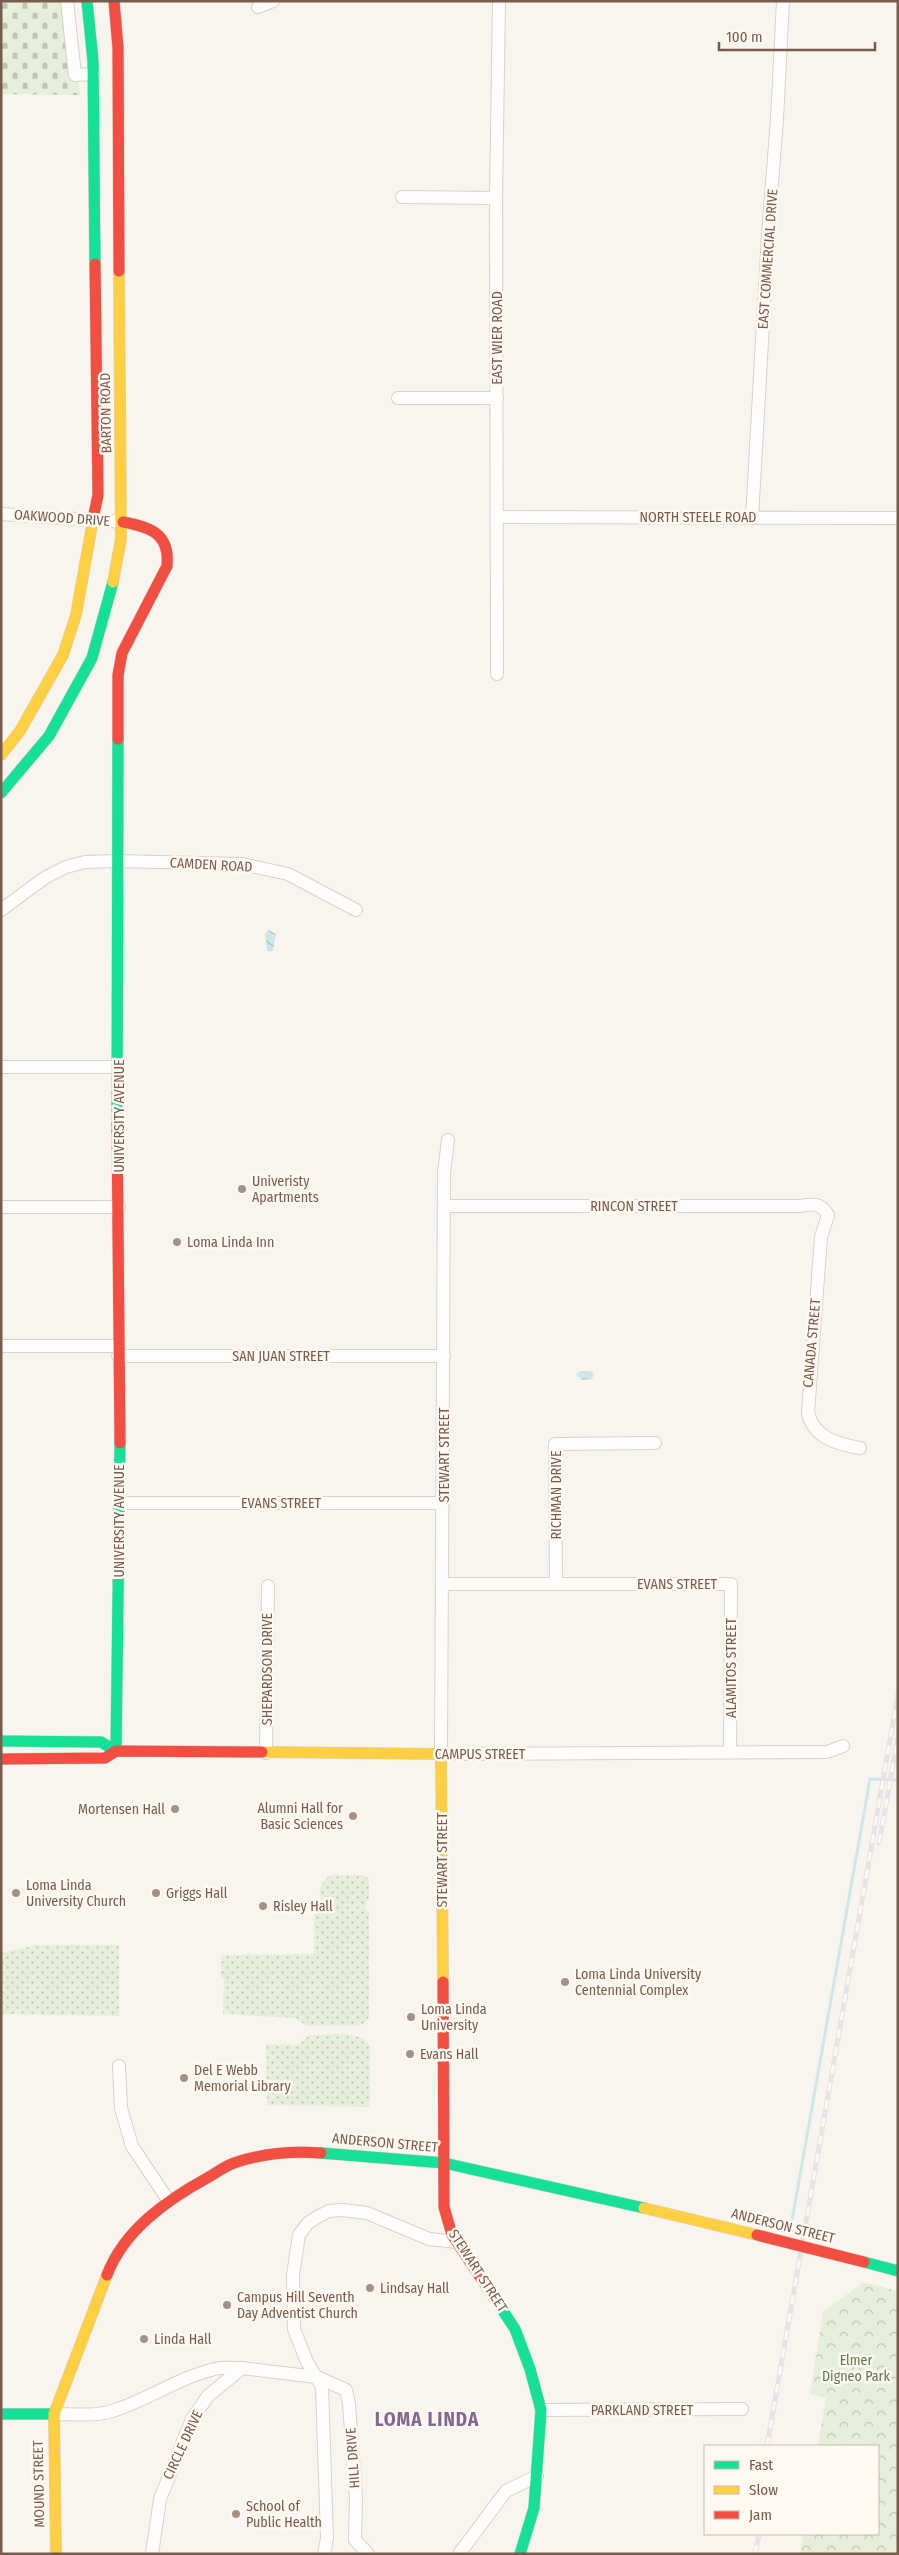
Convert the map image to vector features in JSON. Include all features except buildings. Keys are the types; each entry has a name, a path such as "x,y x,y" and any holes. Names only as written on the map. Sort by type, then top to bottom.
{"street":[{"path":"67,1 75,75 93,74"},
{"name":"BARTON ROAD","path":"1,755 20,731 63,655 76,615 98,496 93,74 87,1"},
{"name":"BARTON ROAD","path":"1,793 48,736 92,658 112,589 123,522 118,48 114,1"},
{"path":"258,7 273,1"},
{"name":"EAST WIER ROAD","path":"498,674 496,198 499,1"},
{"name":"EAST COMMERCIAL DRIVE","path":"752,518 768,235 778,119 782,1"},
{"path":"402,197 496,198"},
{"path":"398,398 497,398"},
{"name":"OAKWOOD DRIVE","path":"1,514 123,522"},
{"name":"NORTH STEELE ROAD","path":"498,517 898,518"},
{"name":"UNIVERSITY AVENUE","path":"116,1751 120,1503 118,1351 118,675 122,653 167,566 170,554 164,541 155,531 123,522"},
{"name":"CAMDEN ROAD","path":"1,910 46,876 66,867 85,862 242,864 288,874 356,910"},
{"path":"1,1067 119,1067"},
{"name":"STEWART STREET","path":"448,1140 444,1206 442,1754 444,2207 452,2235 515,2330 530,2369 541,2410 534,2508 520,2554"},
{"name":"RINCON STREET","path":"444,1206 799,1206 815,1204 823,1208"},
{"path":"1,1207 119,1207"},
{"name":"CANADA STREET","path":"823,1208 828,1215 821,1238 808,1413 810,1423 824,1437 844,1445 860,1448"},
{"name":"SAN JUAN STREET","path":"1,1346 118,1351 444,1356"},
{"name":"RICHMAN DRIVE","path":"556,1584 555,1444 655,1443"},
{"name":"EVANS STREET","path":"120,1503 443,1503"},
{"name":"EVANS STREET","path":"443,1584 731,1584"},
{"name":"ALAMITOS STREET","path":"730,1752 731,1584"},
{"name":"SHEPARDSON DRIVE","path":"266,1753 268,1586"},
{"name":"CAMPUS STREET","path":"1,1741 101,1742 116,1751 266,1753 826,1752 843,1746"},
{"name":"CAMPUS STREET","path":"1,1759 105,1758 116,1751"},
{"path":"119,2066 121,2108 132,2146 168,2200"},
{"name":"ANDERSON STREET","path":"54,2414 111,2264 137,2228 168,2200 233,2163 285,2152 344,2154 444,2163 516,2178 757,2235 898,2271"},
{"path":"324,2554 327,2538 322,2387 307,2362 294,2329 293,2275 295,2252 302,2228 329,2212 356,2211 367,2213 429,2239 457,2242"},
{"path":"1,2414 100,2414 150,2396 173,2384 216,2369 242,2368 317,2377"},
{"name":"CIRCLE DRIVE","path":"152,2554 160,2499 192,2419 208,2396 242,2368"},
{"name":"HILL DRIVE","path":"317,2377 346,2390 349,2404 355,2490 355,2540 368,2554"},
{"name":"PARKLAND STREET","path":"541,2410 742,2409"},
{"name":"MOUND STREET","path":"54,2414 56,2554"},
{"path":"459,2554 506,2490 537,2476"}],"green space":[{"path":"1,1 72,1 80,95 1,94"},
{"path":"331,1875 365,1875 369,1880 369,1899 366,1902 366,1909 369,1912 369,2017 364,2023 356,2026 307,2026 295,2018 223,2014 224,1979 221,1978 221,1955 314,1954 314,1914 318,1914 318,1909 320,1908 321,1885"},
{"path":"36,1945 119,1945 119,2016 1,2014 1,1953"},
{"path":"342,2034 365,2040 370,2046 370,2107 267,2105 266,2044 298,2045 309,2035"},
{"name":"Elmer Digneo Park","path":"864,2282 898,2291 898,2554 800,2554 803,2535 879,2535 879,2445 818,2445 826,2398 810,2394 823,2312"},
{"path":"829,2348 854,2353 848,2380 823,2375"}],"water":[{"path":"268,930 276,934 273,951 267,951 265,934"},
{"path":"580,1371 590,1371 594,1374 592,1379 582,1380 576,1375"}],"waterway":[{"path":"791,2226 870,1779 898,1780"}],"railway":[{"path":"767,2445 898,1694"},
{"path":"879,1843 898,1737"},
{"path":"755,2554 759,2535"}],"traffic: fast":[{"path":"87,1 93,61 95,264"},
{"path":"1,793 49,736 92,658 113,582"},
{"path":"117,1123 118,739"},
{"path":"116,1751 120,1443"},
{"path":"1,1741 101,1742 116,1751"},
{"path":"321,2153 444,2163 644,2208"},
{"path":"864,2262 898,2271"},
{"path":"495,2299 515,2329 530,2369 541,2410 534,2508 520,2554"},
{"path":"1,2414 54,2414"}],"traffic: slow":[{"path":"113,582 121,539 119,271"},
{"path":"1,755 20,731 63,655 76,615 94,514"},
{"path":"262,1752 441,1754 443,1982"},
{"path":"644,2208 757,2235"},
{"path":"56,2554 54,2414 107,2275"}],"traffic: jam":[{"path":"114,1 118,48 119,271"},
{"path":"94,514 98,495 95,264"},
{"path":"118,739 118,675 122,653 167,566 167,555 162,539 142,526 123,522"},
{"path":"117,1123 120,1443"},
{"path":"1,1759 105,1758 116,1751 262,1752"},
{"path":"443,1982 444,2207 452,2235 495,2299"},
{"path":"107,2275 124,2244 148,2218 177,2196 231,2164 266,2155 299,2152 321,2153"},
{"path":"757,2235 864,2262"}],"place":[{"name":"Univeristy Apartments","path":"242,1189"},
{"name":"Loma Linda Inn","path":"177,1242"},
{"name":"Mortensen Hall","path":"175,1809"},
{"name":"Alumni Hall for Basic Sciences","path":"353,1816"},
{"name":"Loma Linda University Church","path":"16,1893"},
{"name":"Griggs Hall","path":"156,1893"},
{"name":"Risley Hall","path":"263,1906"},
{"name":"Loma Linda University Centennial Complex","path":"565,1982"},
{"name":"Loma Linda University","path":"411,2017"},
{"name":"Evans Hall","path":"410,2054"},
{"name":"Del E Webb Memorial Library","path":"184,2078"},
{"name":"Lindsay Hall","path":"370,2288"},
{"name":"Campus Hill Seventh Day Adventist Church","path":"227,2305"},
{"name":"Linda Hall","path":"144,2339"},
{"name":"School of Public Health","path":"236,2514"}],"district":[{"name":"LOMA LINDA","path":"427,2419"}]}
